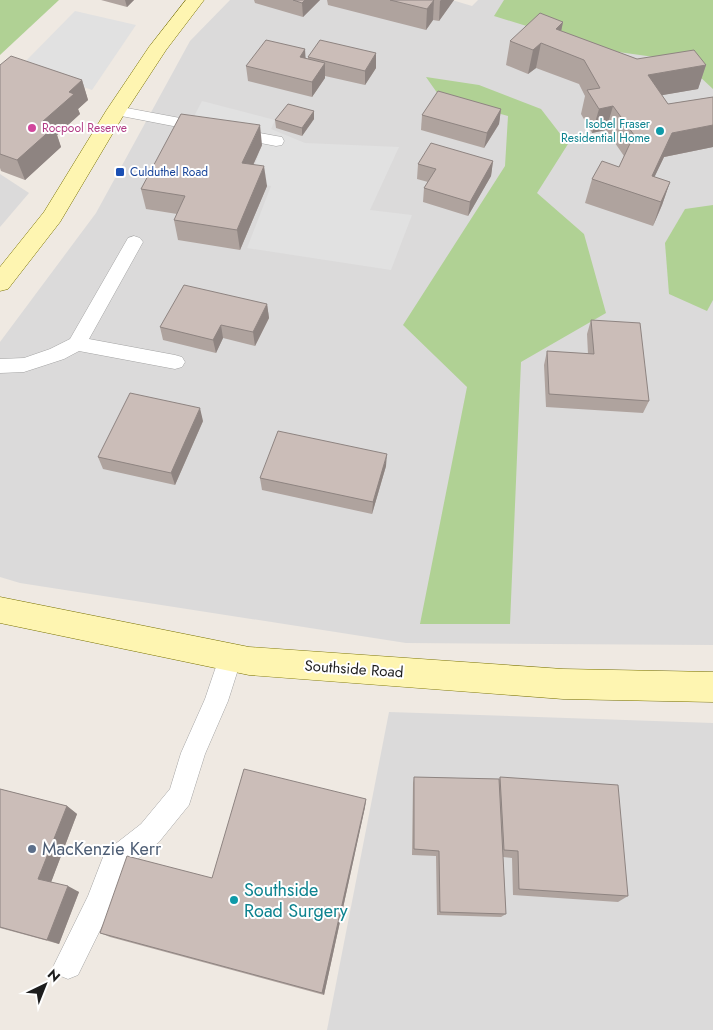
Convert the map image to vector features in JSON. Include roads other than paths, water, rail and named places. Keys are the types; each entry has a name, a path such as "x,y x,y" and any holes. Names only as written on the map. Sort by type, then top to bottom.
{"street":[{"path":"0,283 52,217 116,111 158,47 194,0"},
{"name":"Southside Road","path":"0,610 249,661 563,684 713,687"}],"lane":[{"path":"116,111 276,141"},
{"path":"0,366 24,365 58,354 77,344 134,242"},
{"path":"77,344 175,362"},
{"path":"68,965 99,902 114,862 150,833 180,796 230,657"}],"place":[{"name":"Rocpool Reserve","path":"32,128"},
{"name":"Isobel Fraser Residential Home","path":"660,131"},
{"name":"Culduthel Road","path":"120,172"},
{"name":"MacKenzie Kerr","path":"32,849"},
{"name":"Southside Road Surgery","path":"234,900"}]}
